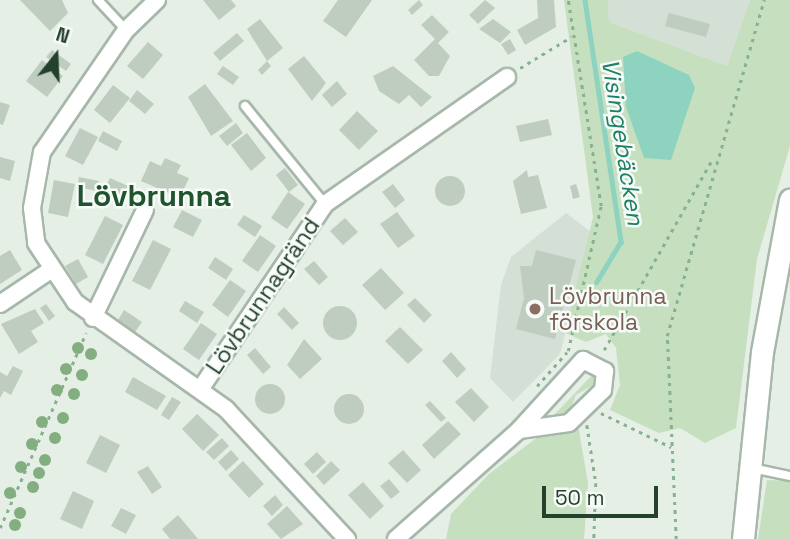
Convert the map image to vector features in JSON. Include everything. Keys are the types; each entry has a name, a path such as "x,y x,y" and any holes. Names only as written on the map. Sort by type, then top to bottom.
{"main road":[{"path":"743,539 748,467 790,200"}],"street":[{"path":"157,0 126,30 39,160 33,225 52,269 93,318 201,388 347,539"},
{"name":"Lövbrunnagränd","path":"201,388 325,204 507,77"},
{"path":"93,318 145,210"},
{"path":"0,304 52,269"},
{"path":"397,539 519,430 583,360 605,372 603,390 569,423 519,430"}],"lane":[{"path":"98,0 126,30"},
{"name":"Lövbrunnagränd","path":"245,106 325,204"},
{"path":"748,467 790,476"}],"path":[{"path":"568,0 571,37 601,206 568,351"},
{"path":"676,539 667,336 715,154 764,0"},
{"path":"507,77 571,37"},
{"path":"604,350 715,154"},
{"path":"0,528 93,318"},
{"path":"598,411 671,447"},
{"path":"586,420 596,483 594,539"}],"shaded area":[{"path":"564,0 608,0 609,22 727,66 750,0 790,0 790,146 757,259 736,428 705,443 680,428 659,433 610,410 620,385 616,348 606,334 586,342 565,333 593,217"},
{"path":"608,0 750,0 727,66 609,22"},
{"path":"637,51 689,75 695,88 671,160 644,158 626,107 623,57"},
{"name":"Lövbrunna förskola","path":"566,213 591,232 560,354 513,402 490,378 501,285 511,257"},
{"path":"596,371 598,382 576,395 568,415 552,417"},
{"path":"578,425 588,483 584,539 446,539 451,514 489,474 539,436"},
{"path":"767,480 790,481 790,539 758,539"}],"building":[{"path":"20,0 62,0 68,13 50,31"},
{"path":"203,0 231,0 236,6 219,20"},
{"path":"338,0 372,0 346,37 323,21"},
{"path":"419,0 423,5 412,15 408,10"},
{"path":"485,0 495,8 478,24 469,15"},
{"path":"537,0 554,0 556,27 525,45 517,30 538,18"},
{"path":"669,13 710,24 706,37 665,26"},
{"path":"432,15 449,32 438,43 450,56 439,76 429,76 414,60 435,39 421,25"},
{"path":"260,19 283,48 267,61 247,29"},
{"path":"493,19 511,32 500,43 479,29"},
{"path":"237,33 244,41 220,61 213,53"},
{"path":"510,39 516,50 508,55 501,44"},
{"path":"148,42 163,55 143,79 127,66"},
{"path":"52,50 71,64 66,71 46,57"},
{"path":"304,56 326,83 312,101 288,69"},
{"path":"42,60 63,76 47,97 26,81"},
{"path":"267,61 271,66 262,75 258,70"},
{"path":"223,66 239,77 233,85 217,74"},
{"path":"393,66 432,97 421,107 409,95 399,104 379,91 373,76"},
{"path":"337,81 347,94 332,107 322,95"},
{"path":"205,84 233,121 211,136 188,97"},
{"path":"113,85 130,98 110,123 94,110"},
{"path":"137,90 154,104 145,114 129,101"},
{"path":"0,102 10,105 3,125 0,124"},
{"path":"357,111 378,131 359,150 339,130"},
{"path":"548,119 552,135 520,142 516,126"},
{"path":"236,123 243,133 227,146 219,136"},
{"path":"80,128 98,137 83,165 65,156"},
{"path":"103,131 122,141 117,151 98,141"},
{"path":"247,133 266,158 251,171 231,145"},
{"path":"0,157 15,161 10,181 0,178"},
{"path":"165,158 181,165 177,173 189,178 180,198 141,181 150,161 161,166"},
{"path":"285,168 298,185 289,192 276,175"},
{"path":"527,170 528,177 538,175 547,208 521,214 513,181"},
{"path":"450,176 461,180 465,191 461,202 450,206 439,202 435,191 439,180"},
{"path":"79,177 99,181 97,191 77,187"},
{"path":"110,178 128,186 119,206 100,197"},
{"path":"54,180 75,184 68,217 48,213"},
{"path":"393,184 405,200 395,208 382,192"},
{"path":"576,184 580,197 573,199 570,186"},
{"path":"288,192 305,204 287,229 271,218"},
{"path":"182,210 202,220 193,237 173,227"},
{"path":"397,212 415,236 398,248 380,224"},
{"path":"244,215 262,226 255,237 237,225"},
{"path":"105,216 123,225 103,264 85,255"},
{"path":"345,218 358,232 343,245 330,231"},
{"path":"260,235 276,246 258,272 242,261"},
{"path":"153,240 171,249 150,290 132,281"},
{"path":"10,250 22,270 0,284 0,256"},
{"path":"536,250 576,260 555,339 516,329 524,298 520,266 532,266"},
{"path":"215,257 233,269 226,280 208,268"},
{"path":"78,259 88,277 76,284 65,266"},
{"path":"314,261 328,277 319,285 304,269"},
{"path":"381,268 404,293 385,310 362,285"},
{"path":"230,280 246,291 228,317 212,305"},
{"path":"415,298 432,315 424,323 407,305"},
{"path":"185,301 204,312 197,323 179,311"},
{"path":"46,304 55,316 49,321 40,308"},
{"path":"340,306 352,311 357,323 352,335 340,340 328,335 323,323 328,311"},
{"path":"284,307 299,323 292,330 277,314"},
{"path":"35,309 44,323 31,331 38,342 19,354 1,324"},
{"path":"124,310 142,322 135,332 118,320"},
{"path":"201,323 217,334 199,360 183,349"},
{"path":"400,327 423,350 408,364 385,341"},
{"path":"304,339 322,359 300,379 287,365"},
{"path":"255,348 271,367 263,374 247,355"},
{"path":"451,352 466,369 457,378 442,361"},
{"path":"13,366 23,371 11,395 4,391 0,398 0,372 7,376"},
{"path":"133,377 166,396 157,410 125,392"},
{"path":"270,384 281,388 285,399 281,410 270,414 259,410 255,399 259,388"},
{"path":"471,388 489,407 474,422 455,402"},
{"path":"349,394 360,398 364,409 360,420 349,424 338,420 334,409 338,398"},
{"path":"172,397 181,402 169,420 161,415"},
{"path":"430,401 446,418 441,422 425,405"},
{"path":"197,414 219,435 203,451 182,429"},
{"path":"448,421 461,434 434,459 422,445"},
{"path":"100,435 120,445 106,473 86,463"},
{"path":"222,438 229,446 214,460 206,452"},
{"path":"231,450 239,459 226,471 218,462"},
{"path":"403,450 421,470 407,483 388,463"},
{"path":"317,452 326,462 313,474 304,464"},
{"path":"243,461 264,484 249,498 228,475"},
{"path":"331,461 340,470 324,485 316,476"},
{"path":"148,466 162,487 152,494 137,472"},
{"path":"389,479 400,492 391,499 380,486"},
{"path":"363,482 384,506 370,519 348,495"},
{"path":"73,491 94,501 82,529 60,519"},
{"path":"275,495 283,505 272,516 263,506"},
{"path":"287,506 303,524 281,539 267,524"},
{"path":"121,508 136,515 126,534 111,526"},
{"path":"178,515 198,539 170,539 162,529"}],"waterway":[{"name":"Visingebäcken","path":"585,0 621,242 597,282"}],"place":[{"name":"Lövbrunna förskola","path":"535,309"}],"district":[{"name":"Lövbrunna","path":"154,196"}]}
